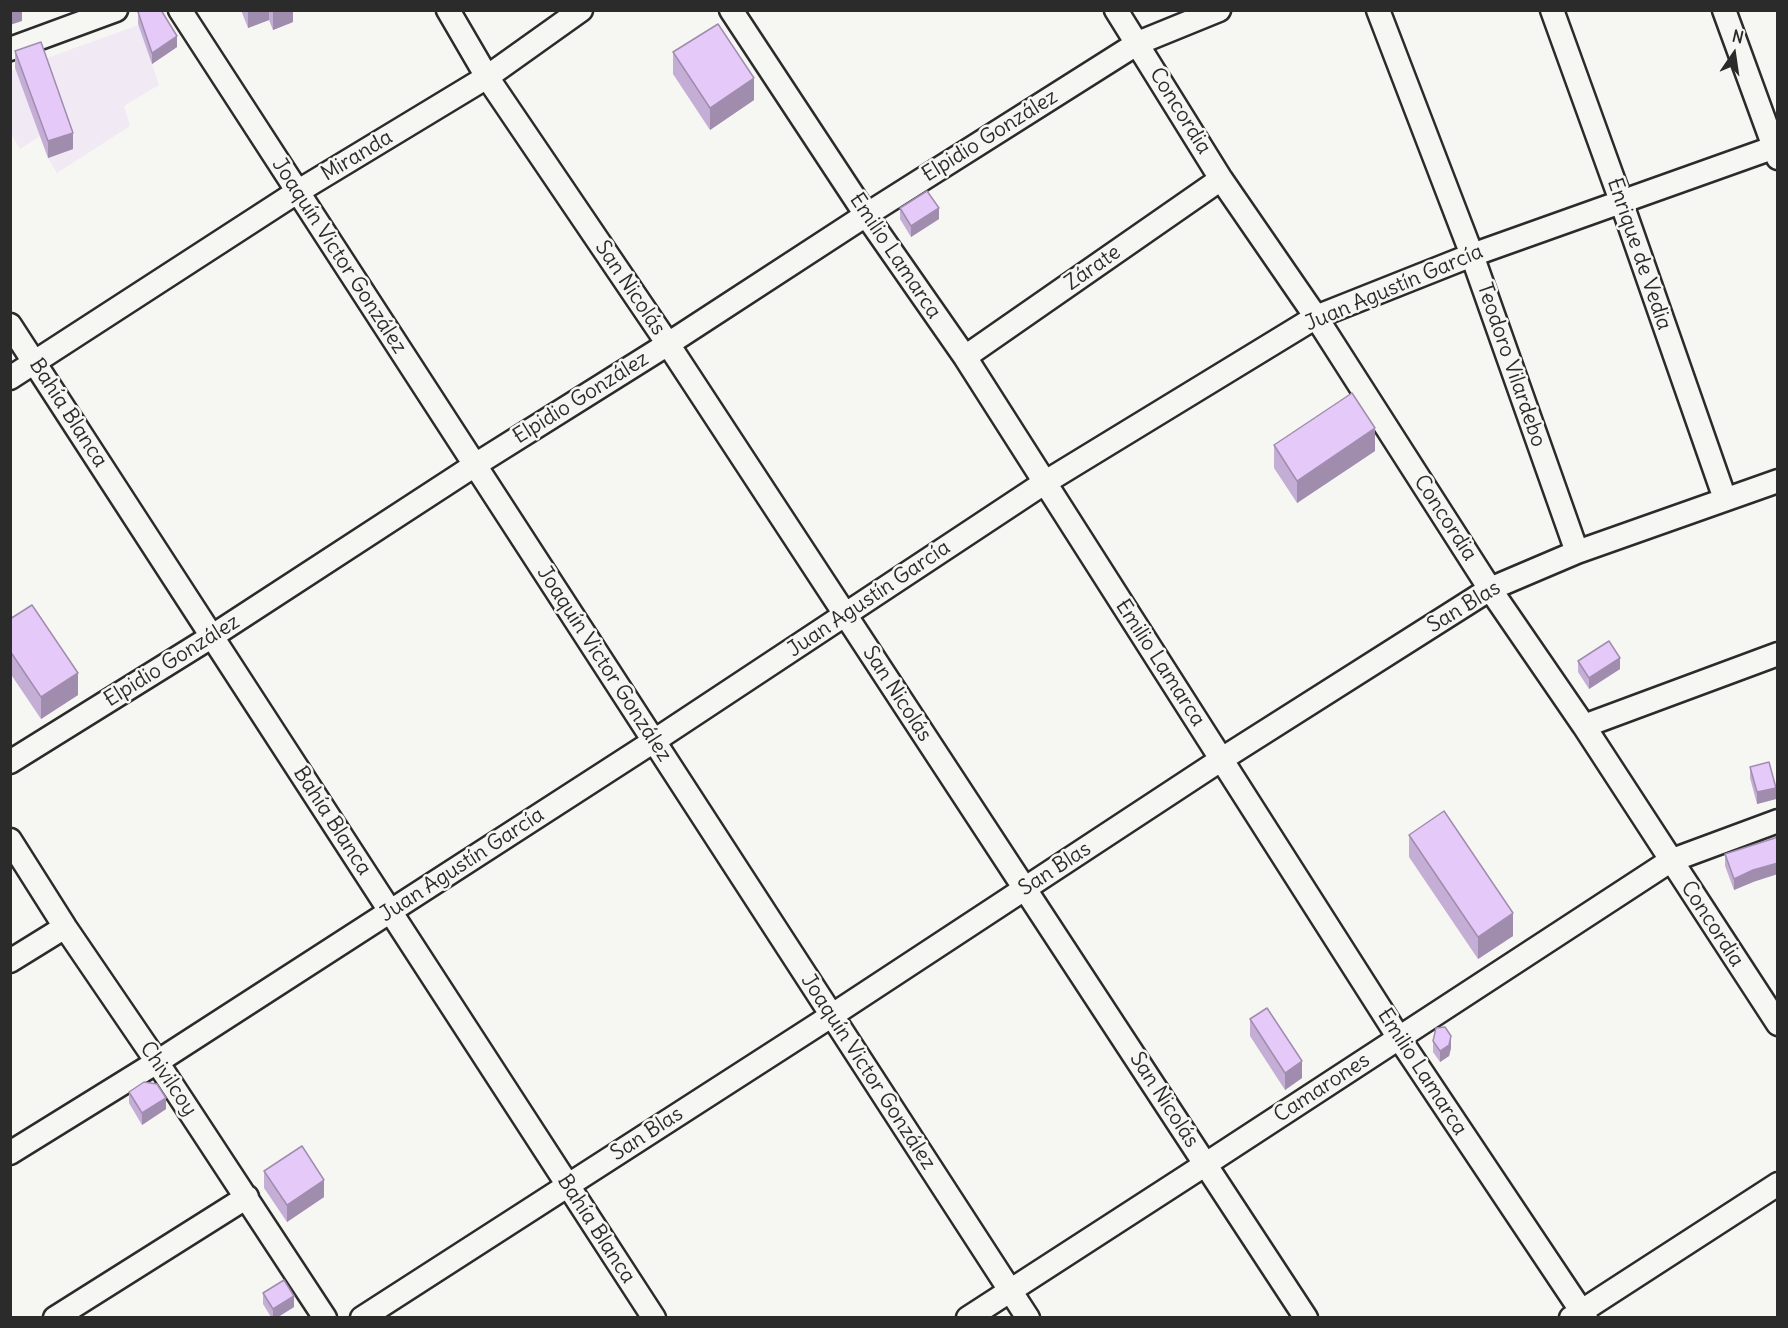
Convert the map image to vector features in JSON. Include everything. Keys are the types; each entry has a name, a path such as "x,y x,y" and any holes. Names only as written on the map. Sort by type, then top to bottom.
{"street":[{"path":"10,49 116,10"},
{"name":"Joaquín Victor González","path":"180,10 1028,1317"},
{"name":"San Nicolás","path":"448,10 487,77 668,344 1306,1317"},
{"name":"Miranda","path":"10,378 297,192 487,77 581,10"},
{"name":"Emilio Lamarca","path":"731,10 866,215 964,357 1399,1038 1580,1315"},
{"name":"Concordia","path":"1116,10 1221,178 1316,317 1490,588 1584,726 1670,861 1769,997 1778,1024"},
{"name":"Elpidio González","path":"10,762 211,637 475,465 1138,43 1219,10"},
{"name":"Teodoro Vilardebo","path":"1378,10 1472,255 1577,552"},
{"name":"Enrique de Vedia","path":"1552,10 1725,499"},
{"path":"1724,10 1776,150"},
{"name":"Juan Agustín García","path":"10,1153 157,1062 654,741 1044,483 1316,317 1472,255 1621,201 1776,150"},
{"name":"Zárate","path":"964,357 1221,178"},
{"name":"Bahía Blanca","path":"10,325 654,1317"},
{"name":"San Blas","path":"362,1317 831,1016 1222,759 1490,588 1577,552 1778,481"},
{"path":"1584,726 1778,654"},
{"name":"Camarones","path":"968,1317 1670,861 1778,821"},
{"name":"Chivilcoy","path":"10,840 65,927 325,1317"},
{"path":"10,961 65,927"},
{"path":"1580,1315 1778,1184"},
{"path":"55,1317 247,1197"}],"shaded area":[{"path":"155,19 177,47 152,64 159,85 124,106 130,126 57,173 48,158 40,136 20,149 11,134 11,71"}],"building":[{"path":"161,10 177,36 152,53 138,12"},
{"path":"718,24 754,78 710,108 673,52"},
{"path":"41,42 73,133 48,141 15,51"},
{"path":"927,191 939,208 911,226 900,208"},
{"path":"1352,393 1375,428 1297,481 1274,445"},
{"path":"32,605 78,673 41,697 10,651 10,619"},
{"path":"1609,641 1620,658 1589,678 1578,661"},
{"path":"1769,762 1776,788 1757,792 1750,767"},
{"path":"1444,811 1513,913 1478,937 1409,835"},
{"path":"1778,837 1778,863 1753,870 1734,879 1725,854"},
{"path":"1267,1008 1302,1061 1285,1073 1250,1019"},
{"path":"1445,1027 1451,1036 1449,1045 1440,1051 1433,1041 1436,1028"},
{"path":"144,1082 157,1084 166,1098 142,1113 129,1092"},
{"path":"302,1146 324,1180 287,1205 264,1171"},
{"path":"284,1280 294,1296 273,1309 263,1293"}]}
